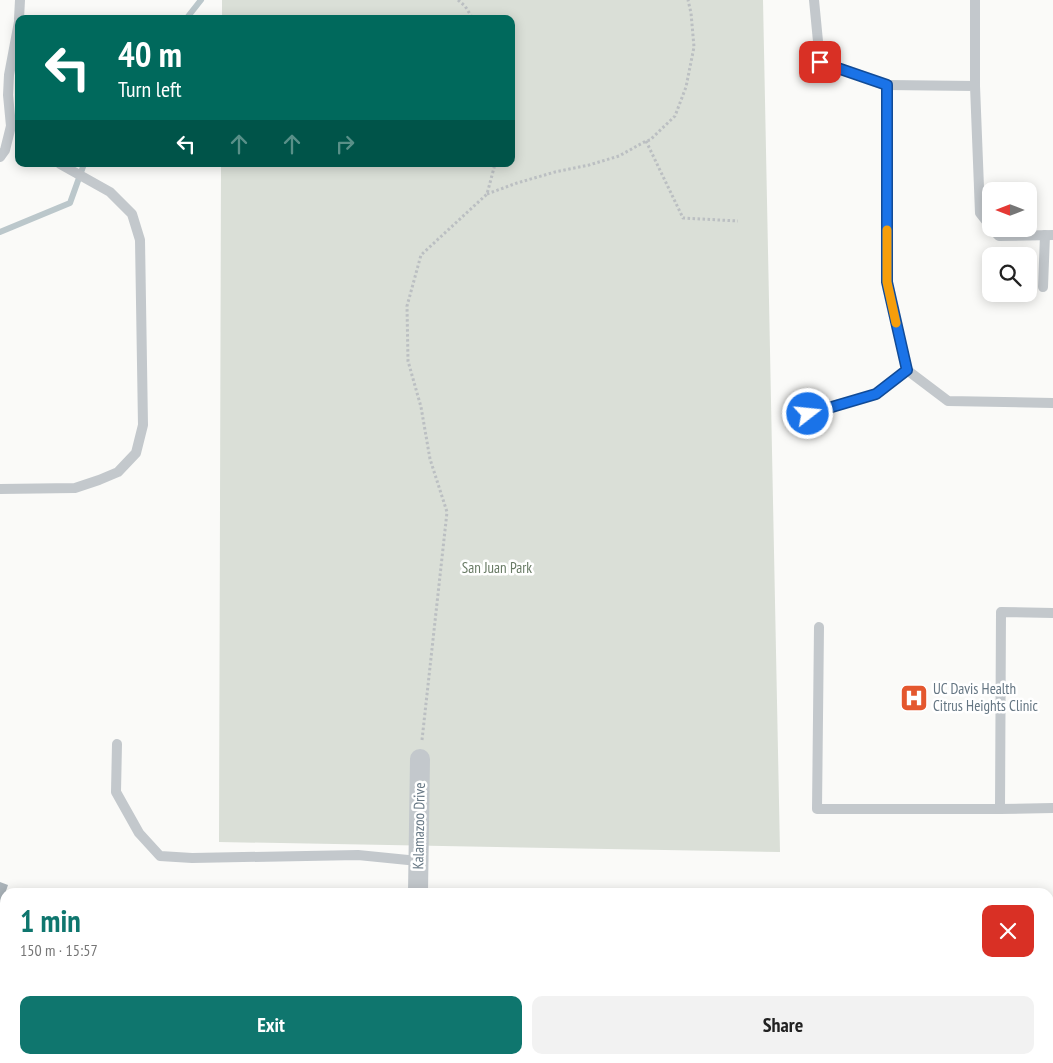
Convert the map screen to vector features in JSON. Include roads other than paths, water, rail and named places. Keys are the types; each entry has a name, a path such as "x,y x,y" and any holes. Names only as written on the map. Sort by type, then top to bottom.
{"street":[{"name":"Kalamazoo Drive","path":"418,888 420,759"}],"lane":[{"path":"19,15 20,0"},
{"path":"814,0 820,62 887,85 975,86"},
{"path":"975,0 975,86 980,213 982,216"},
{"path":"0,157 5,150 11,126 8,95 15,44"},
{"path":"887,85 887,282 907,370 948,402 1053,403"},
{"path":"8,136 15,139"},
{"path":"0,488 75,488 118,472 136,453 143,425 140,240 132,214 110,192 65,167"},
{"path":"1043,288 1049,235"},
{"path":"808,414 876,394 907,370"},
{"path":"1000,809 1001,612 1053,613"},
{"path":"819,627 817,809 1053,808"},
{"path":"117,744 116,792 139,833 160,856 192,858 358,855 418,861"}],"waterway":[{"path":"189,15 201,0"},
{"path":"0,232 70,203 83,167"}],"place":[{"name":"UC Davis Health Citrus Heights Clinic","path":"914,698"}],"park label":[{"name":"San Juan Park","path":"497,568"}]}
